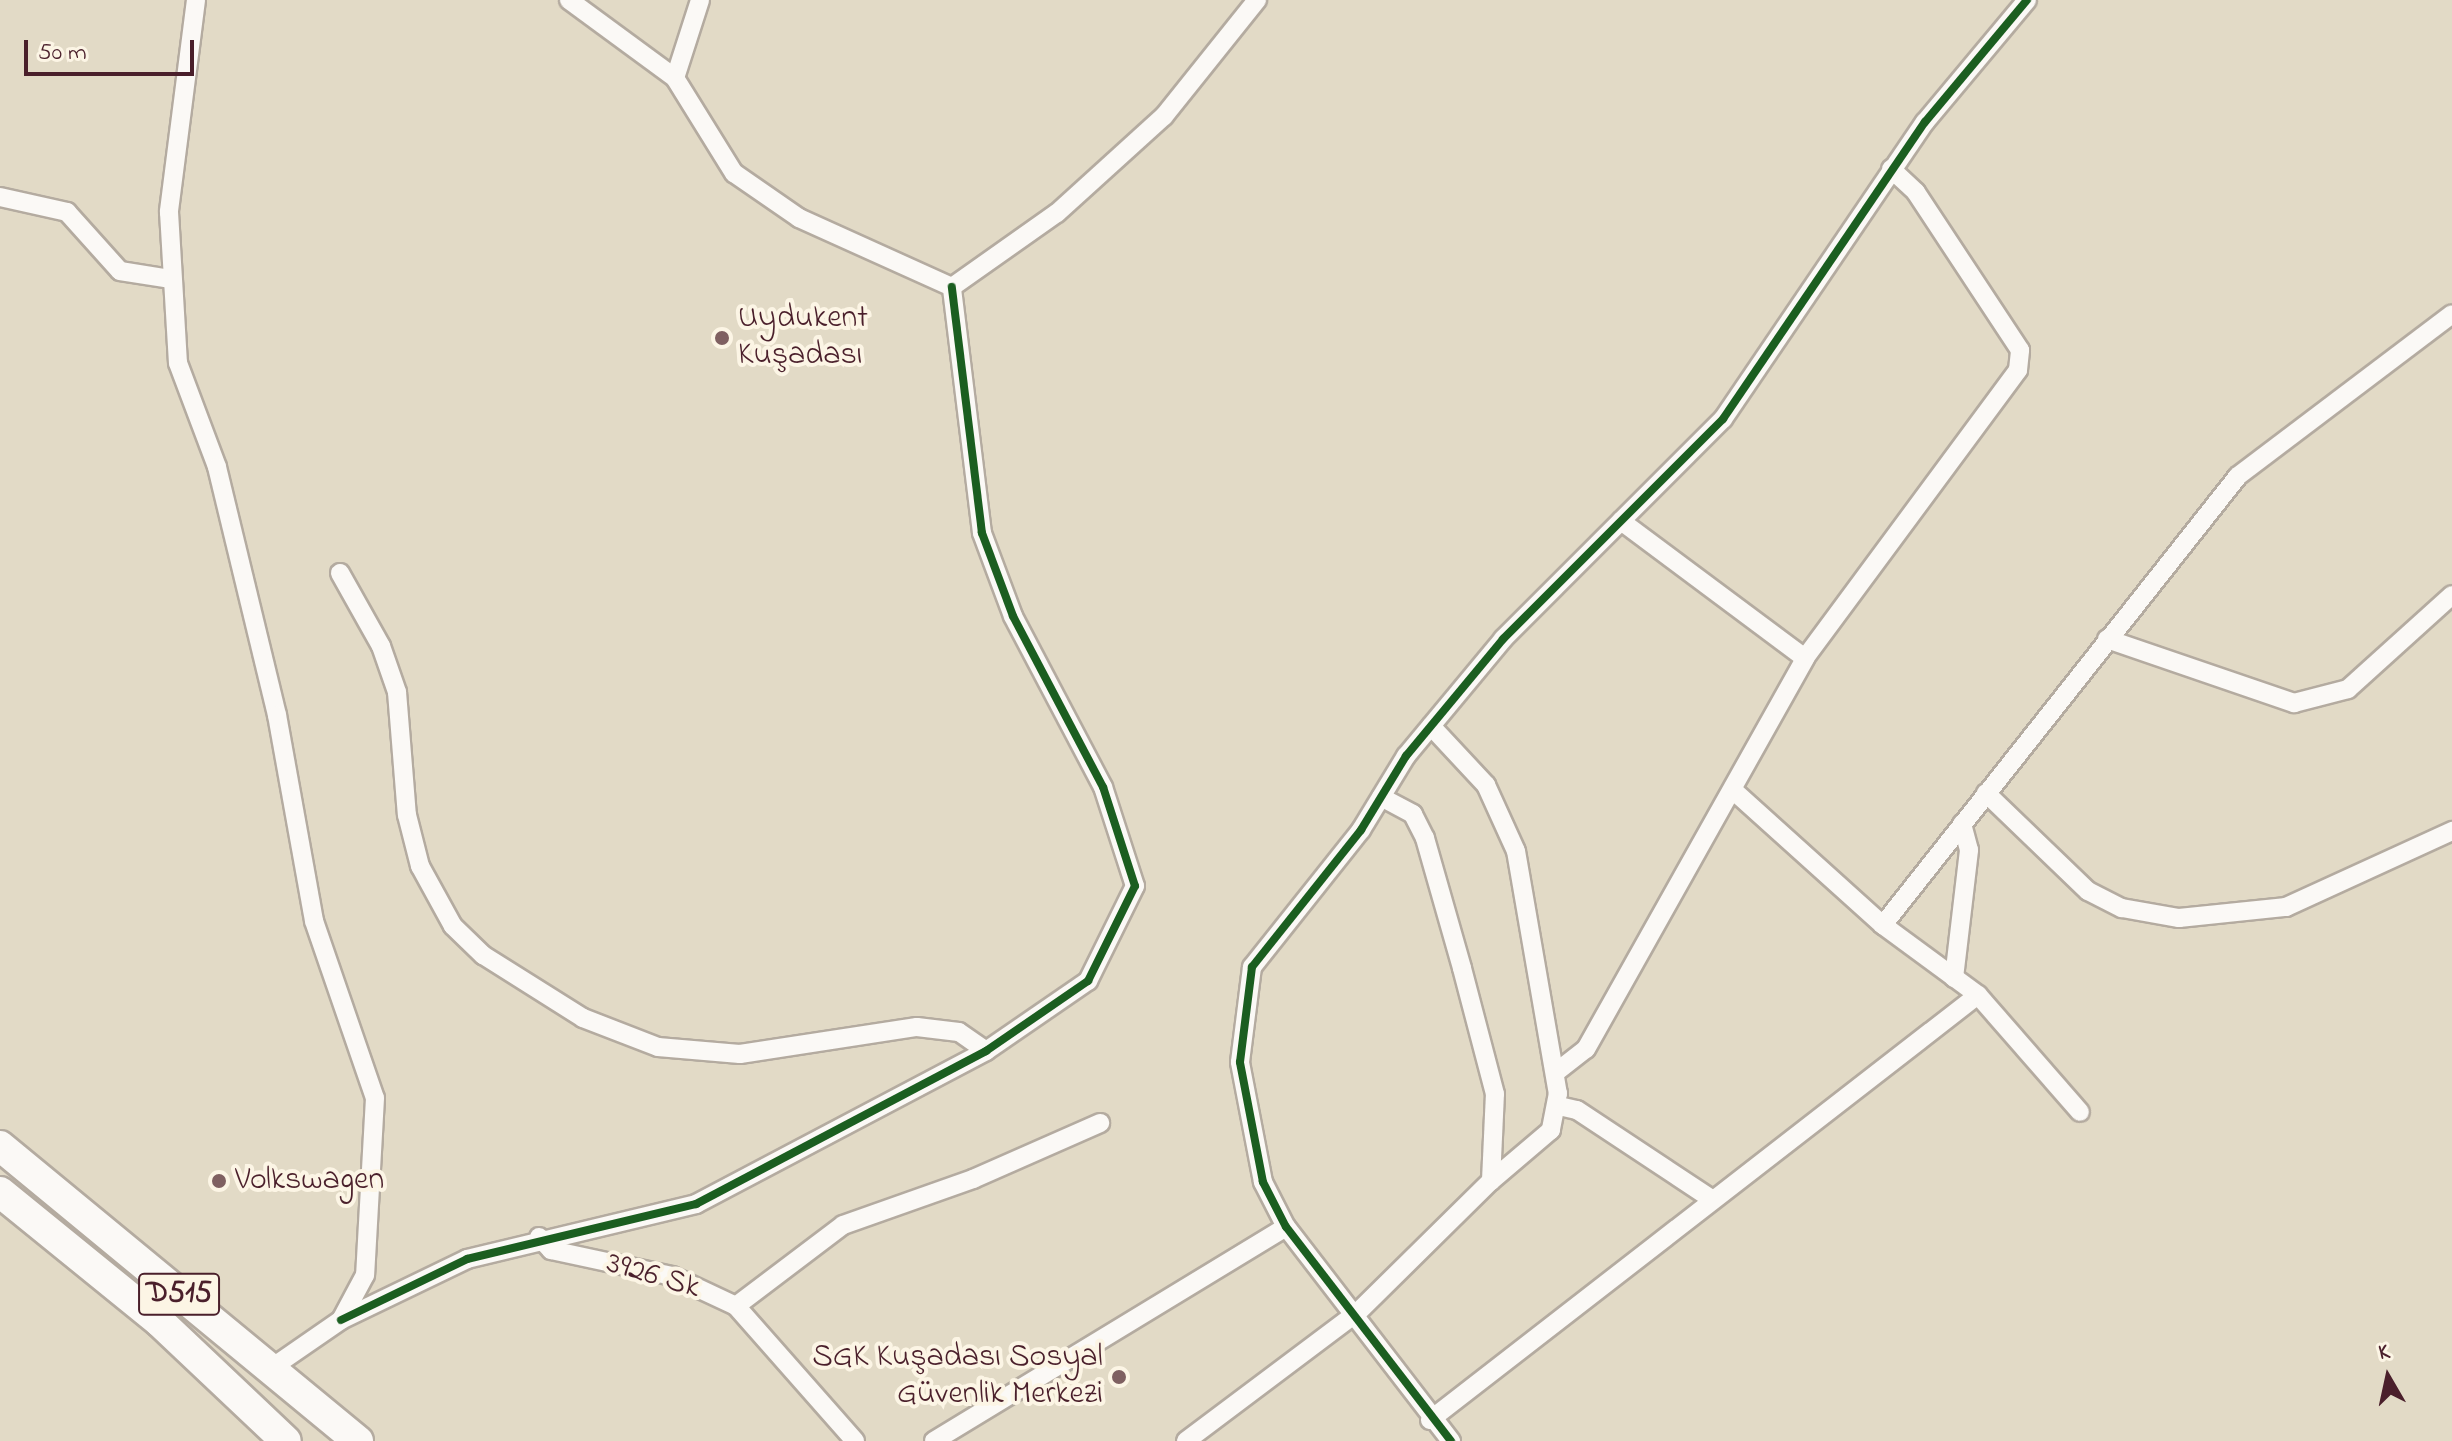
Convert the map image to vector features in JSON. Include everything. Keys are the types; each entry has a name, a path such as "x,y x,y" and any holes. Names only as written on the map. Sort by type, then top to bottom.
{"highway":[{"name":"D515","path":"0,1146 358,1441"},
{"name":"D515","path":"0,1192 160,1322 286,1441"}],"street":[{"path":"196,0 169,212 178,363 217,467 277,715 314,921 375,1098 365,1275 341,1320"},
{"path":"569,0 675,78 734,173 799,218 952,287"},
{"path":"675,78 700,0"},
{"path":"952,287 1057,213 1164,116 1257,0"},
{"path":"1451,1441 1430,1420 1358,1312 1286,1227 1263,1182 1240,1062 1242,1004 1252,967 1279,924 1313,894 1431,726 1503,639 1723,419 1891,169 2027,0"},
{"path":"1555,1073 1586,1049 1734,791 1805,658 2020,360 1916,192 1891,169"},
{"path":"0,197 67,212 120,271 171,279"},
{"path":"270,1369 341,1320 467,1259 539,1237 696,1204 986,1051 1088,981 1135,886 1103,787 1013,616 982,533 952,287"},
{"path":"1883,925 2238,476 2452,314"},
{"path":"1621,521 1805,658"},
{"path":"340,573 381,646 397,692 407,815 420,866 453,926 483,955 583,1018 658,1047 740,1054 917,1027 959,1032 986,1051"},
{"path":"2107,639 2294,703 2348,689 2452,595"},
{"path":"1186,1441 1358,1312 1491,1181 1542,1139 1559,1106 1509,831 1468,761 1431,726"},
{"path":"1734,791 1883,925 1978,995 2080,1112"},
{"path":"1986,793 2088,891 2122,908 2179,918 2286,907 2452,831"},
{"path":"1381,797 1413,814 1425,838 1458,953 1495,1094 1491,1181"},
{"path":"1954,978 1969,850 1962,824"},
{"path":"1430,1420 1710,1198 1978,995"},
{"path":"1559,1106 1577,1110 1710,1198"},
{"path":"736,1306 843,1225 973,1179 1100,1123"},
{"path":"934,1441 1286,1227"},
{"name":"3926 Sk","path":"539,1237 551,1250 672,1276 736,1306 855,1441"}],"cycle path":[{"path":"1451,1441 1286,1227 1263,1182 1240,1062 1252,967 1361,830 1406,756 1503,639 1723,419 1925,122 2027,0"},
{"path":"341,1320 467,1259 696,1204 986,1051 1088,981 1135,886 1103,787 1013,616 982,533 952,287"}],"place":[{"name":"Uydukent Kuşadası","path":"722,338"},
{"name":"Volkswagen","path":"219,1181"},
{"name":"SGK Kuşadası Sosyal Güvenlik Merkezi","path":"1119,1377"}]}
